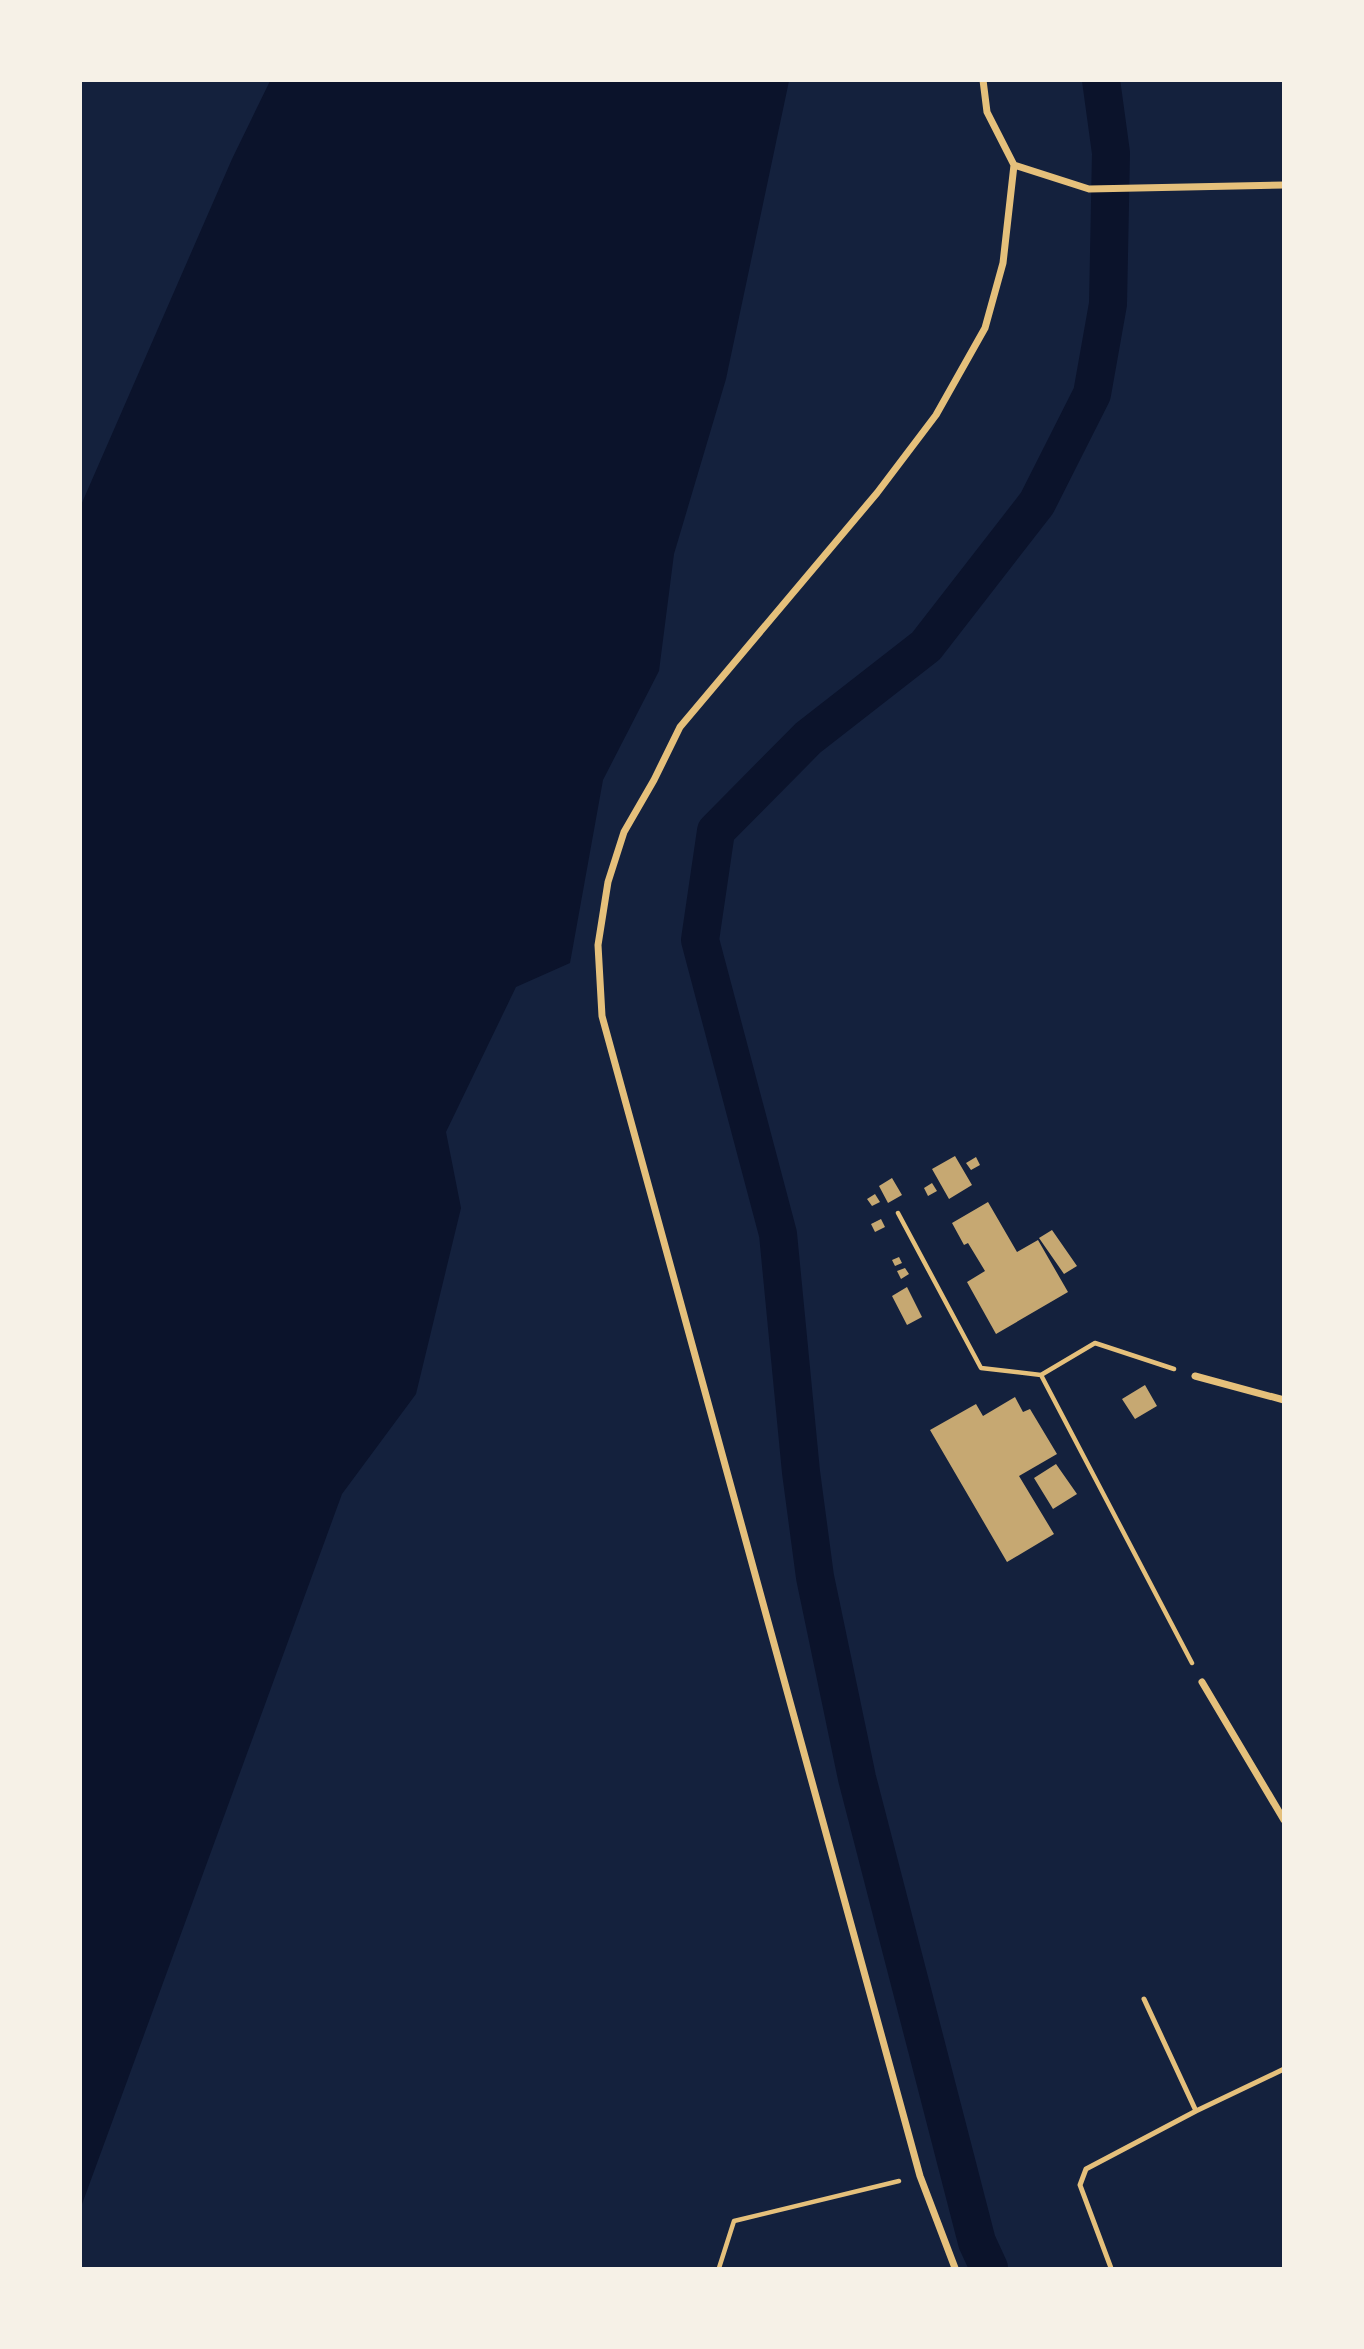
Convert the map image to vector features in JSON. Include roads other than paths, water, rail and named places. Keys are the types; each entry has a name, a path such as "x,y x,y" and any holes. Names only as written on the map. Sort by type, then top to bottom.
{"street":[{"path":"956,2269 920,2176 602,1016 598,945 608,882 624,832 680,727 884,483 936,415 985,328 1003,263 1014,165 987,112 982,80"},
{"path":"1014,165 1089,189 1283,185"},
{"path":"1195,1376 1283,1400"},
{"path":"1202,1682 1283,1820"}],"lane":[{"path":"1144,1999 1196,2111"},
{"path":"1111,2269 1080,2185 1086,2169 1283,2069"}],"water":[{"path":"270,81 789,81 726,379 674,554 659,671 603,780 570,963 516,987 446,1132 461,1208 416,1394 342,1494 81,2207 81,505 232,159"}],"waterway":[{"path":"989,2268 977,2242 857,1778 815,1577 801,1472 778,1234 700,940 716,831 808,738 926,646 1037,503 1092,394 1108,304 1111,153 1101,80"}]}
